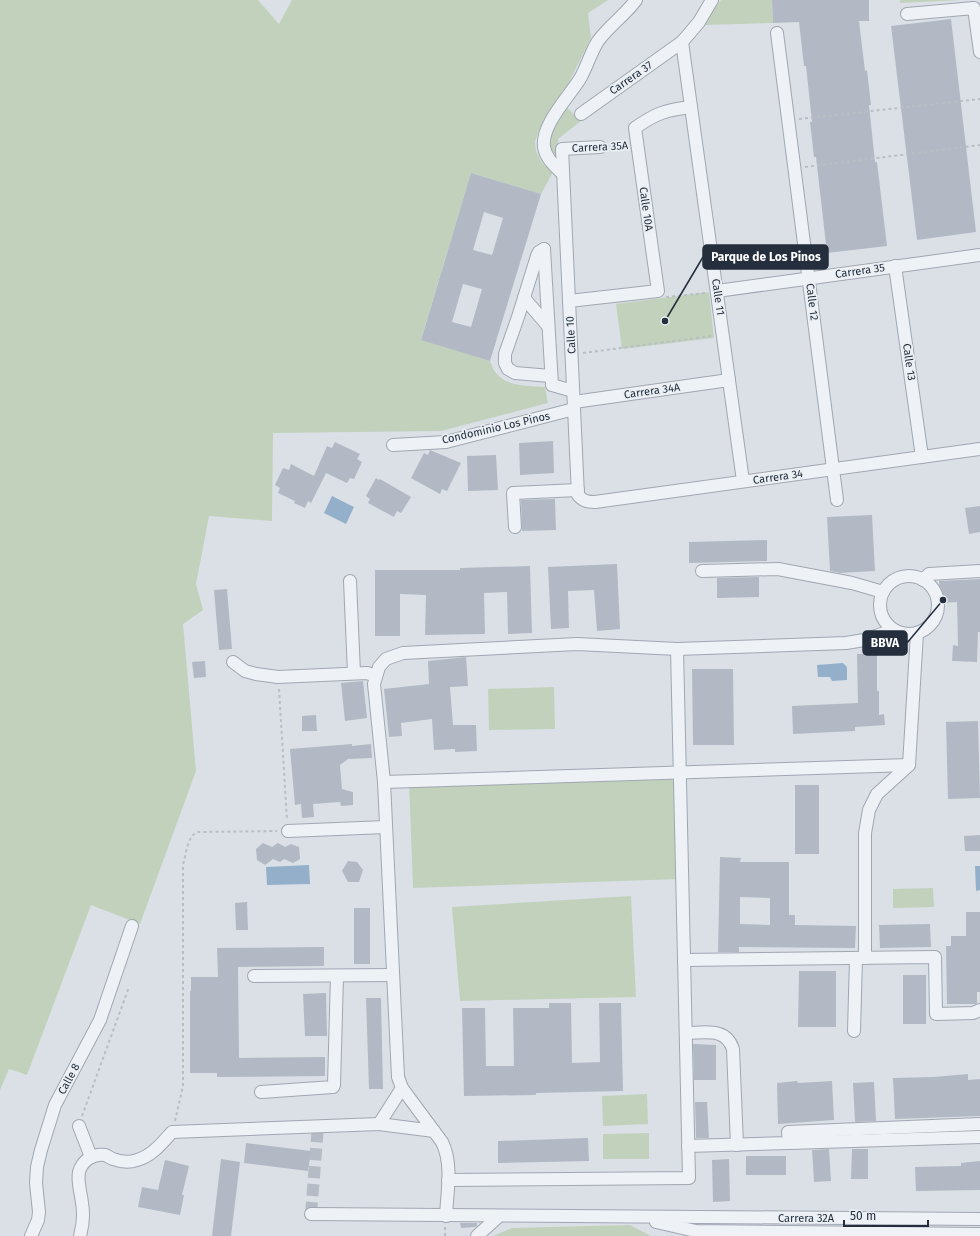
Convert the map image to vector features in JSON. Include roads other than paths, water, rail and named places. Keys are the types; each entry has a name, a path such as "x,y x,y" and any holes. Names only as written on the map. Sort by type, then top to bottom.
{"street":[{"path":"563,174 552,164 546,155 544,146 546,131 581,77 598,42 636,0"},
{"name":"Carrera 37","path":"581,114 682,42 699,22 712,0"},
{"path":"907,14 974,8 980,52"},
{"name":"Calle 12","path":"777,33 837,500"},
{"name":"Calle 11","path":"682,42 743,481"},
{"name":"Calle 10A","path":"569,301 658,291 635,128 658,114 670,110 691,107"},
{"name":"Carrera 35A","path":"562,149 600,147"},
{"name":"Calle 10","path":"562,149 578,492"},
{"path":"552,376 515,373 508,369 505,363 505,354 537,256 544,249 548,326 552,376 552,385 574,401"},
{"name":"Carrera 35","path":"717,291 980,255"},
{"name":"Calle 13","path":"895,266 922,457"},
{"path":"524,298 548,326"},
{"name":"Carrera 34A","path":"574,401 729,380"},
{"name":"Condominio Los Pinos","path":"393,445 446,442 574,401"},
{"name":"Carrera 34","path":"578,492 582,499 587,502 595,502 980,449"},
{"path":"515,527 513,493 578,492"},
{"path":"702,572 778,569 852,583 883,592"},
{"path":"923,580 929,574 980,571"},
{"path":"915,577 923,580 930,586 937,601 935,617 924,630 917,633 900,633 893,630 884,620 880,608 880,600 883,592 896,579 915,577"},
{"path":"350,581 354,674"},
{"path":"446,1216 448,1180 447,1151 402,1088 398,1077 384,782 374,684 379,667 386,659 404,653 577,644 676,649 846,643 864,640 893,630"},
{"path":"854,1031 861,958 865,833 869,810 877,794 909,765 917,633"},
{"path":"448,1180 689,1178 676,649"},
{"path":"234,662 245,671 278,678 367,673 376,676"},
{"path":"384,782 909,765"},
{"path":"288,831 386,827"},
{"name":"Calle 8","path":"31,1236 38,1220 39,1212 36,1182 37,1166 53,1113 64,1087 100,1020 132,926"},
{"path":"684,960 935,957 936,1014 973,1013 980,1010"},
{"path":"254,976 393,975"},
{"path":"261,1092 333,1087 337,976"},
{"path":"686,1033 715,1032 722,1034 731,1043 733,1050 737,1145"},
{"path":"380,1124 402,1088"},
{"path":"80,1236 83,1224 83,1213 78,1178 82,1165 91,1157 100,1155 106,1155 114,1160 124,1162 146,1157 156,1150 172,1132 380,1124 434,1131"},
{"path":"789,1143 788,1132 980,1124"},
{"path":"79,1126 91,1157"},
{"path":"688,1146 980,1137"},
{"name":"Carrera 32A","path":"311,1214 980,1219"},
{"path":"477,1236 499,1216"},
{"name":"Carrera 32A","path":"632,1217 696,1231 980,1234"}],"water":[{"path":"332,496 354,507 346,524 324,513"},
{"path":"843,663 847,667 847,680 832,681 830,677 818,677 817,665"},
{"path":"309,865 310,884 267,885 266,867"},
{"path":"975,866 980,866 980,890 976,891"}],"tunnel":[{"path":"311,1214 318,1126"}],"place":[{"name":"Parque de Los Pinos","path":"665,321"},
{"name":"BBVA","path":"943,600"}]}
